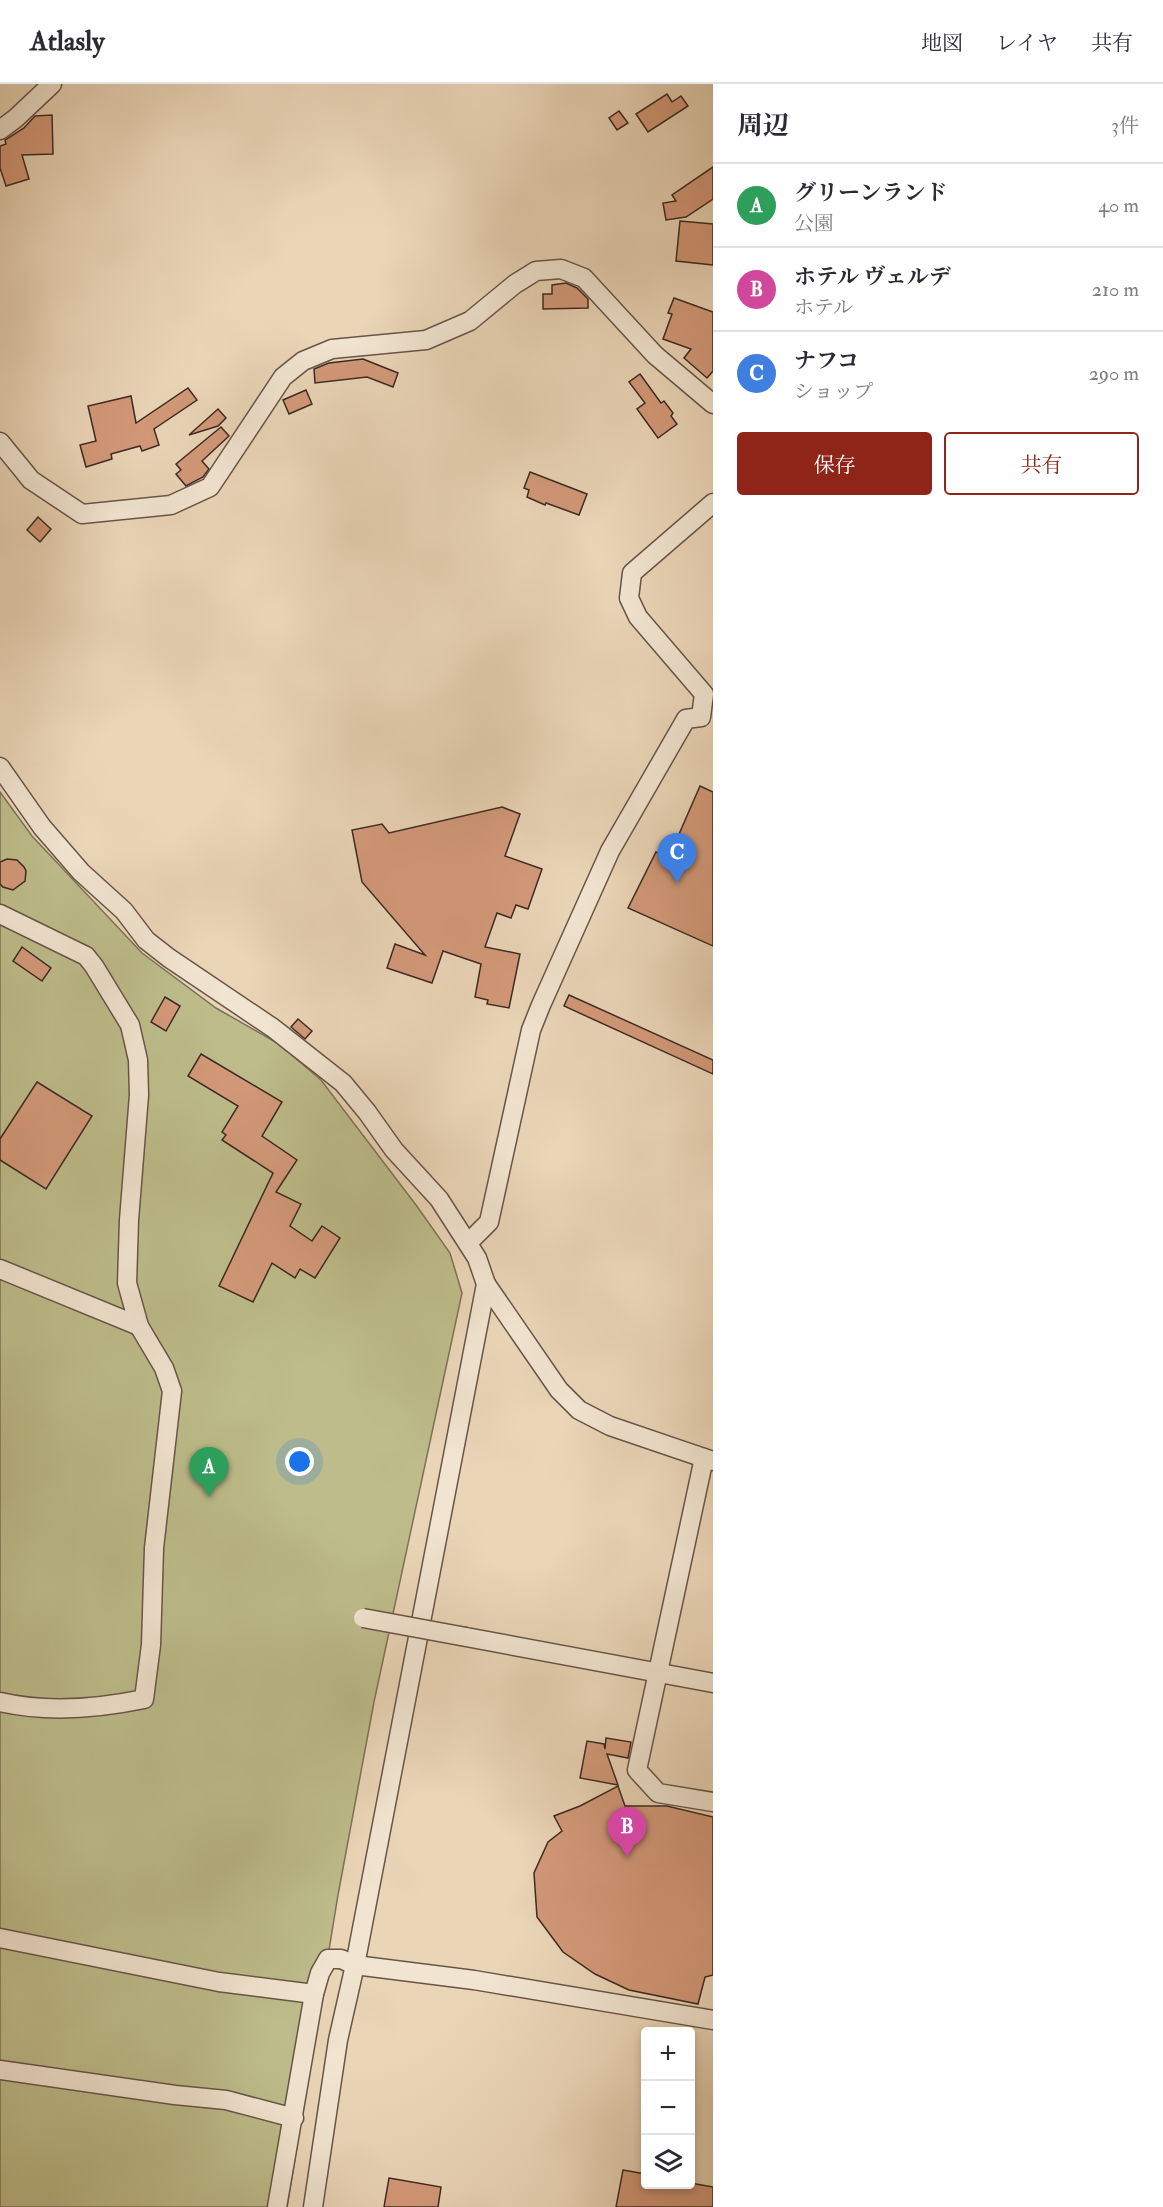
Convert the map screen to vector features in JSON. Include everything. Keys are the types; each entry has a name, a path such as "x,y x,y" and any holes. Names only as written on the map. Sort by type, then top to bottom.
{"street":[{"path":"0,130 52,84"},
{"path":"0,442 31,480 82,514 171,504 210,487 283,377 303,361 332,348 426,340 470,321 514,284 536,272 561,269 584,278 654,355 713,404"},
{"path":"468,1243 489,1222 531,1030 541,1005 610,851 686,719 701,717 704,694 638,617 629,598 632,573 713,504"},
{"path":"0,767 42,827 81,872 124,911 146,940 273,1028 343,1083 394,1150 439,1199 468,1243 482,1270 486,1284 559,1390 579,1410 610,1426 709,1460 657,1672 637,1770 658,1793 713,1802"},
{"path":"0,914 86,956 129,1026 138,1060 139,1095 129,1220 127,1282 139,1326 164,1368 172,1391 154,1548 151,1645 144,1699 106,1706 58,1709 17,1706 0,1702"},
{"path":"0,1269 139,1326"},
{"path":"313,2207 338,2040 355,1965 486,1284"},
{"path":"363,1618 713,1683"},
{"path":"0,1938 219,1982 314,1994"},
{"path":"277,2207 314,1994 320,1973 328,1959 341,1959 355,1965 474,1980 713,2020"},
{"path":"0,2070 226,2100 294,2118"}],"shaded area":[{"path":"0,792 32,836 142,953 216,1008 279,1044 321,1080 450,1253 462,1293 374,1702 338,1895 287,2207 0,2207"}],"building":[{"path":"667,94 672,102 681,96 688,106 648,132 636,114"},
{"path":"619,111 628,123 617,130 609,118"},
{"path":"52,115 53,154 22,155 29,179 6,186 0,168 0,146 6,144 5,140 24,128 35,116"},
{"path":"713,167 713,199 686,217 666,220 663,203 676,201 672,195"},
{"path":"680,221 713,224 713,265 676,261"},
{"path":"566,283 577,288 588,299 588,308 543,309 543,294 552,294 552,285"},
{"path":"674,298 713,312 713,371 707,378 684,358 691,349 663,339 672,314 668,313"},
{"path":"363,359 398,373 393,387 367,377 315,383 314,369 329,363"},
{"path":"640,374 661,403 664,401 673,413 671,416 677,424 658,438 637,409 645,403 629,382"},
{"path":"188,388 197,400 154,429 159,445 142,451 140,446 111,454 112,459 86,467 80,445 96,441 88,406 131,396 136,423"},
{"path":"306,390 312,404 289,414 283,400"},
{"path":"218,409 226,418 218,426 189,435"},
{"path":"221,427 229,436 202,461 209,469 203,477 186,486 176,474 181,470 176,464"},
{"path":"530,472 587,494 579,515 527,497 529,490 524,488"},
{"path":"38,517 51,529 40,542 27,530"},
{"path":"700,786 713,792 713,946 628,908 656,852 669,857"},
{"path":"502,807 520,814 505,856 542,869 528,909 516,905 511,918 497,913 485,947 520,954 509,1008 487,1004 488,1000 475,997 481,964 443,951 432,983 387,968 395,944 425,955 362,882 352,830 382,824 389,833"},
{"path":"7,859 17,860 26,871 25,881 13,890 0,884 0,862"},
{"path":"22,947 51,968 42,981 13,961"},
{"path":"569,995 713,1060 713,1074 564,1006"},
{"path":"165,997 180,1006 166,1031 151,1022"},
{"path":"298,1019 312,1031 305,1039 291,1027"},
{"path":"201,1054 282,1102 262,1136 297,1160 276,1192 301,1204 290,1226 312,1241 322,1226 340,1238 315,1278 300,1269 295,1278 272,1263 253,1302 219,1286 273,1173 222,1140 226,1135 222,1132 238,1106 188,1076"},
{"path":"37,1082 92,1116 46,1189 0,1160 0,1139"},
{"path":"606,1738 631,1742 628,1758 607,1754 618,1785 580,1778 587,1741 604,1744 605,1749"},
{"path":"618,1786 625,1806 667,1806 713,1817 713,1975 705,1977 698,2004 629,1990 595,1974 563,1952 537,1917 534,1873 548,1842 562,1831 554,1816 580,1806"},
{"path":"623,2170 641,2173 641,2189 695,2189 695,2184 713,2187 713,2207 616,2207"},
{"path":"389,2178 441,2187 438,2207 384,2207"}],"place":[{"name":"ナフコ","path":"677,883"},
{"name":"グリーンランド","path":"209,1497"},
{"name":"ホテル ヴェルデ","path":"627,1857"}]}
